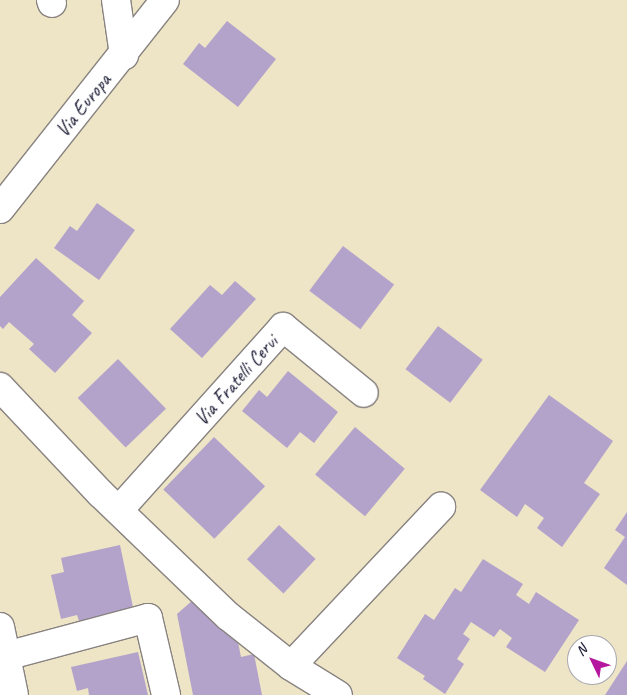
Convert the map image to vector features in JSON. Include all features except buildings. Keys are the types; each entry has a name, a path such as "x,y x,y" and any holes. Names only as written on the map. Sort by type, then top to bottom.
{"street":[{"path":"116,0 124,55"},
{"name":"Via Europa","path":"0,209 124,55 165,0"},
{"name":"Via Fratelli Cervi","path":"118,510 283,327 364,393"},
{"path":"0,387 118,510 228,616 291,666 338,695"},
{"path":"291,666 441,507"},
{"path":"6,656 148,618 166,695"},
{"path":"0,627 14,695"}]}
